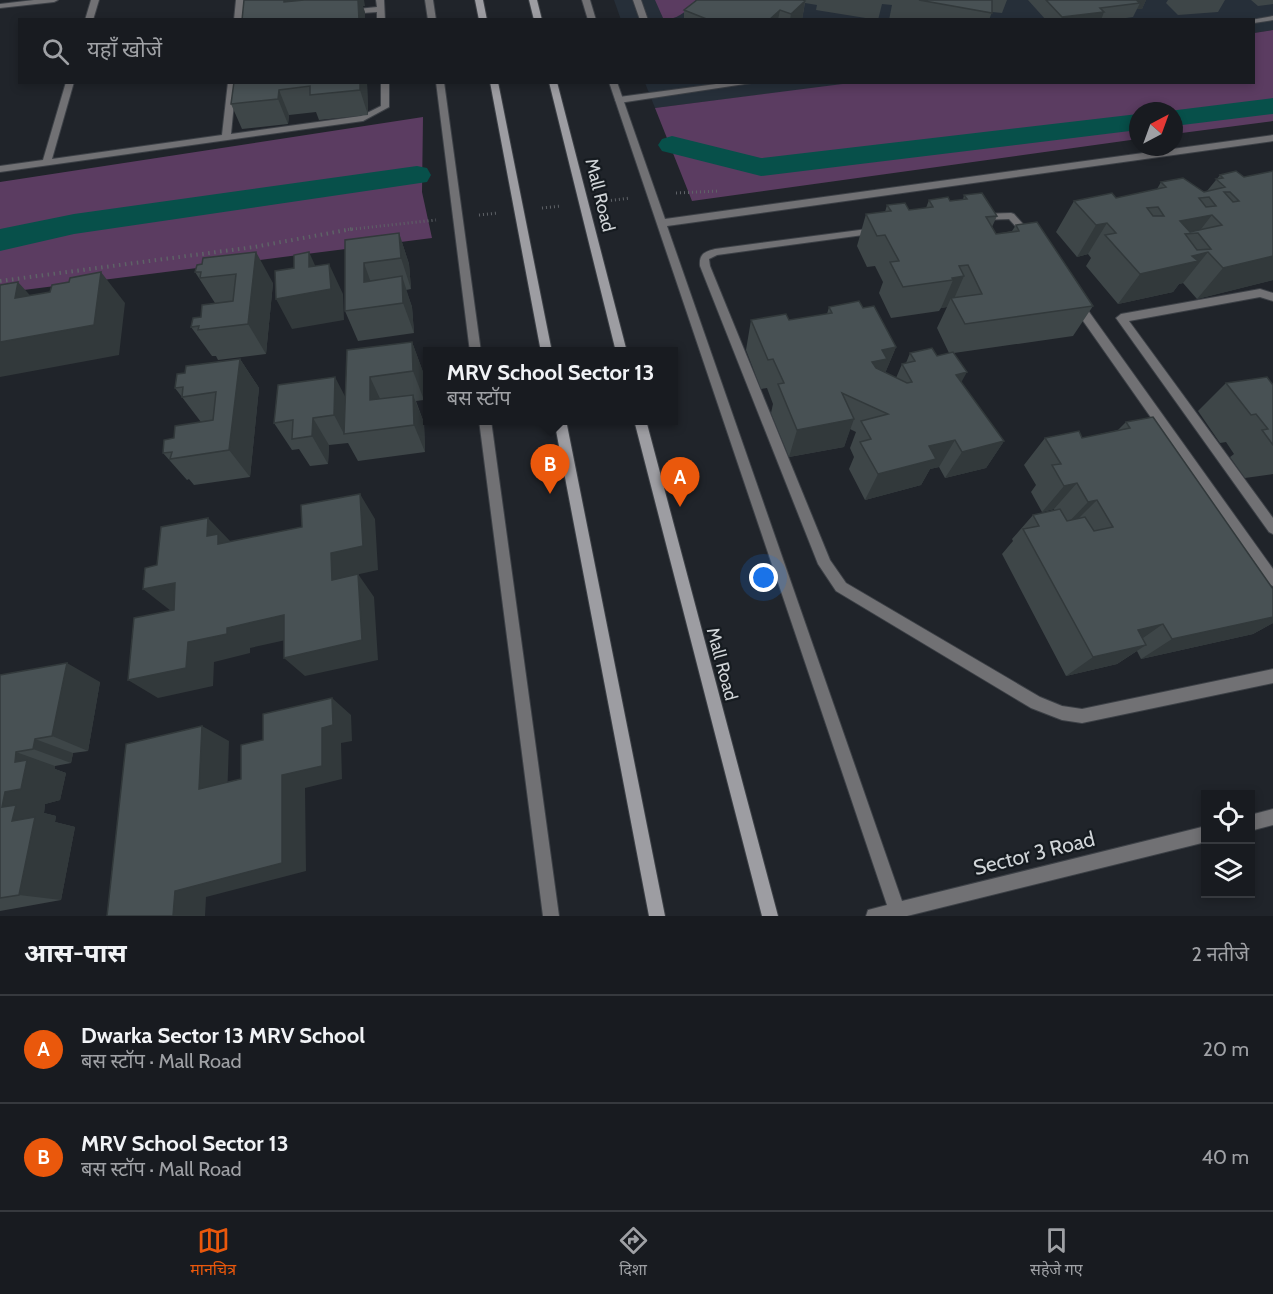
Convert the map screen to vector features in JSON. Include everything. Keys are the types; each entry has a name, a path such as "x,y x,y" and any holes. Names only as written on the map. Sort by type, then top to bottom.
{"main road":[{"path":"479,0 483,18"},
{"path":"533,0 538,18"},
{"path":"494,84 546,347"},
{"name":"Mall Road","path":"553,84 621,347"},
{"path":"561,425 657,916"},
{"name":"Mall Road","path":"641,425 770,916"}],"street":[{"path":"0,6 54,0"},
{"path":"90,18 95,0"},
{"path":"238,18 240,0"},
{"path":"429,0 432,18"},
{"path":"586,0 591,18"},
{"path":"637,0 643,18"},
{"path":"337,13 381,4"},
{"path":"1255,21 1273,18"},
{"path":"47,162 69,84"},
{"path":"226,137 232,84"},
{"path":"0,169 371,115 385,107 385,84"},
{"path":"440,84 475,347"},
{"path":"614,84 898,913"},
{"path":"670,84 674,92"},
{"path":"619,100 738,84"},
{"path":"662,223 1273,138"},
{"path":"962,220 1011,216 1022,226 1036,245"},
{"path":"892,229 715,252 704,257 705,266 825,564 841,587 1036,703 1062,714 1082,716 1273,676"},
{"path":"1070,293 1273,580"},
{"path":"1273,297 1260,293 1121,318 1273,528"},
{"path":"486,425 551,916"},
{"path":"1255,822 1273,818"},
{"name":"Sector 3 Road","path":"874,916 898,913 1201,835"}],"path":[{"path":"0,281 243,249 368,226 652,196"}],"shaded area":[{"path":"614,0 1273,0 1273,30 1255,33 1255,18 620,18"},
{"path":"655,0 696,0 681,14 673,18 663,18"},
{"path":"1273,30 1273,121 1183,133 1183,102 1129,102 1129,140 692,201 655,108 842,84 1255,84 1255,33"},
{"path":"645,84 850,84 655,108"},
{"path":"423,117 422,192 432,238 0,293 0,182"}],"building":[{"path":"244,0 284,0 284,2 358,0 359,18 242,18"},
{"path":"697,0 805,1 791,14 780,10 771,18 704,18 684,10"},
{"path":"919,0 992,0 992,13"},
{"path":"1046,0 1136,0 1140,3 1100,8 1104,12 1062,17"},
{"path":"234,84 360,84 360,90 310,95 310,86 279,90 278,99 231,104"},
{"path":"1236,171 1244,177 1273,171 1273,256 1223,268 1208,252 1192,256 1198,261 1140,274 1105,235 1116,233 1107,223 1096,225 1074,201 1112,193 1116,198 1166,187 1161,182 1183,178 1204,192 1225,187 1216,179 1223,178 1220,175","holes":["1224,192 1230,192 1239,201 1233,202","1209,197 1216,206 1206,207 1199,198","1158,207 1164,216 1153,216 1147,208","1212,215 1222,225 1190,232 1180,221","1198,233 1211,249 1197,250 1185,234"]},
{"path":"982,193 997,216 986,217 996,234 1019,231 1016,225 1037,222 1093,306 965,324 951,298 982,294 968,265 959,266 964,276 952,278 953,280 903,287 890,262 899,261 885,235 877,236 866,214 891,211 887,205 905,203 909,210 933,207 929,200 948,197 950,201 967,199 964,195"},
{"path":"399,233 401,258 364,263 364,282 402,276 403,303 345,311 345,240"},
{"path":"256,252 248,324 198,330 199,326 191,327 193,318 201,317 202,305 233,301 236,274 200,278 201,272 195,272 197,265 202,264 203,258"},
{"path":"309,252 309,267 329,264 331,289 276,299 275,271 294,268 294,255"},
{"path":"101,272 94,325 0,342 0,285 18,282 15,298 50,292 52,285 69,282 70,278"},
{"path":"859,301 863,308 874,306 896,347 882,350 887,359 872,362 876,368 907,383 912,382 902,364 915,361 910,353 932,348 937,356 953,352 967,372 956,375 1004,441 962,452 955,440 929,446 936,459 878,474 860,442 871,439 861,421 888,414 842,393 854,419 797,430 778,384 784,383 773,359 768,360 751,320 786,314 789,320 832,313 829,307"},
{"path":"412,342 413,371 370,377 370,400 413,395 414,425 344,434 347,350"},
{"path":"240,359 229,450 170,459 172,452 163,453 164,440 174,438 175,426 213,420 216,392 182,397 183,387 175,388 177,374 185,373 186,366"},
{"path":"335,377 334,415 313,418 312,436 292,439 293,420 274,423 278,385"},
{"path":"1267,377 1273,385 1273,445 1262,430 1268,429 1256,414 1251,415 1226,383"},
{"path":"1153,417 1273,589 1273,617 1172,639 1163,624 1138,630 1146,645 1093,657 1023,529 1039,526 1033,515 1060,509 1067,521 1085,517 1094,531 1113,527 1097,500 1088,502 1077,483 1064,486 1052,465 1061,464 1045,438 1079,431 1082,438 1130,428 1126,422"},
{"path":"360,494 363,546 331,553 332,580 358,574 362,640 284,658 284,615 227,628 227,634 188,642 186,668 128,680 134,618 174,610 175,583 143,589 145,568 157,565 161,527 208,518 207,536 218,534 218,544 302,527 301,505"},
{"path":"67,663 52,736 35,739 33,749 16,752 15,762 27,760 21,789 5,792 2,807 16,805 12,821 35,817 19,895 0,898 0,675"},
{"path":"332,698 333,725 322,728 322,766 282,775 282,863 175,891 173,916 107,916 126,744 202,726 199,789 241,779 241,745 263,740 263,714"}],"waterway":[{"path":"1183,117 1273,106"},
{"path":"672,145 761,167 1129,123"},
{"path":"0,240 74,224 417,175"}],"place":[{"name":"MRV School Sector 13","path":"550,494"},
{"name":"Dwarka Sector 13 MRV School","path":"680,507"}]}
